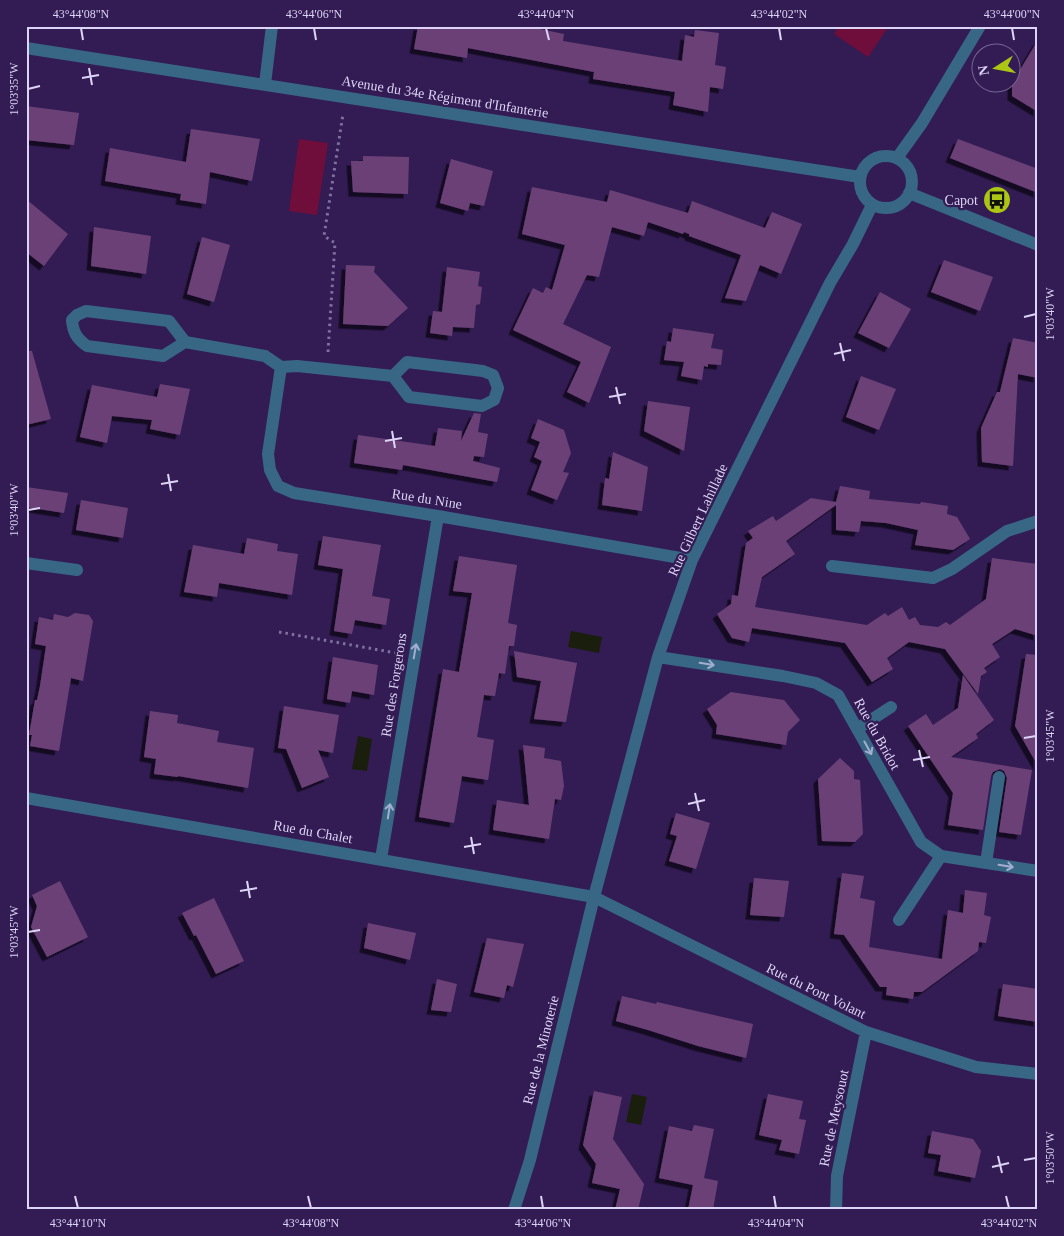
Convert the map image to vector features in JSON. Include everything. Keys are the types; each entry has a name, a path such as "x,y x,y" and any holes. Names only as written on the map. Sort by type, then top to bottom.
{"street":[{"path":"265,84 272,26"},
{"path":"897,158 922,123 980,26"},
{"name":"Avenue du 34e Régiment d'Infanterie","path":"26,48 860,177"},
{"path":"889,156 897,158 909,169 912,177 909,193 905,199 893,207 872,205 864,197 860,188 860,177 867,163 874,158 889,156"},
{"path":"909,193 1038,244"},
{"name":"Rue Gilbert Lahillade","path":"594,897 658,657 692,560 830,283 853,244 872,205"},
{"path":"185,342 169,321 86,311 72,320 72,330 86,346 163,356 185,342 265,356 281,367 297,366 393,376 409,397 482,406 494,400 498,388 493,376 483,371 407,362 393,376"},
{"name":"Rue du Nine","path":"281,367 268,454 270,470 278,486 294,493 692,560"},
{"name":"Rue des Forgerons","path":"381,860 438,516"},
{"path":"832,566 933,578 952,569 1007,531 1038,521"},
{"path":"26,563 77,570"},
{"name":"Rue du Bridot","path":"658,657 816,682 838,695 921,842 941,856 1038,871"},
{"path":"857,729 891,708"},
{"path":"986,863 999,777"},
{"name":"Rue du Chalet","path":"26,798 594,897"},
{"path":"899,920 941,856"},
{"name":"Rue du Pont Volant","path":"594,897 866,1032 976,1067 1038,1074"},
{"name":"Rue de la Minoterie","path":"514,1210 530,1160 594,897"},
{"name":"Rue de Meysouot","path":"836,1210 837,1176 866,1032"}],"path":[{"path":"327,369 335,242 324,236 345,96"},
{"path":"279,632 414,656"}],"shaded area":[{"path":"839,26 889,26 868,57 834,34"},
{"path":"299,139 328,143 317,215 289,211"},
{"path":"571,631 602,637 599,653 568,647"},
{"path":"358,736 372,739 367,771 352,769"},
{"path":"632,1094 647,1097 641,1125 626,1122"}],"building":[{"path":"418,26 525,26 564,34 563,41 682,61 685,35 694,37 695,30 719,33 715,65 726,67 723,89 710,87 708,112 673,105 675,92 593,79 594,72 468,48 467,58 414,49"},
{"path":"1038,40 1038,112 1012,96 1012,92 1022,92 1022,66"},
{"path":"26,106 79,113 74,145 26,140"},
{"path":"191,129 260,139 252,181 210,172 206,204 180,200 181,194 105,181 110,148 186,162"},
{"path":"958,139 1038,169 1038,193 950,158"},
{"path":"363,156 409,157 408,194 353,192 351,161 363,161"},
{"path":"451,159 493,171 484,206 470,203 468,211 440,203"},
{"path":"532,187 607,202 610,190 688,213 692,201 765,228 772,212 802,224 781,274 760,265 746,301 725,298 741,255 689,236 689,234 684,232 683,234 648,222 644,236 612,227 599,277 587,275 563,324 611,347 589,403 567,392 581,362 513,330 533,288 543,293 546,287 552,290 565,245 522,234"},
{"path":"26,199 68,234 44,266 26,252"},
{"path":"94,227 151,236 146,274 91,266"},
{"path":"202,237 230,245 214,302 187,294"},
{"path":"944,260 993,277 980,311 931,292"},
{"path":"346,265 375,266 374,272 408,308 388,326 343,324"},
{"path":"447,267 480,272 478,286 482,287 480,304 476,305 474,328 453,327 452,336 430,333 433,311 442,312"},
{"path":"880,292 911,309 889,348 858,333"},
{"path":"673,328 714,334 711,348 723,350 721,365 708,364 708,367 704,366 702,380 681,376 684,362 664,360 667,341 671,342"},
{"path":"1013,338 1038,343 1038,378 1018,374 1013,466 982,462 981,428 997,392 1000,392"},
{"path":"26,351 32,351 51,419 26,425"},
{"path":"861,376 896,389 879,430 846,417"},
{"path":"160,384 190,389 180,435 150,429 152,420 112,416 107,443 80,437 92,385 157,397"},
{"path":"648,401 690,407 684,451 644,431"},
{"path":"474,413 481,414 478,432 488,434 484,457 474,456 473,461 500,468 497,482 403,465 402,470 354,463 358,435 435,446 438,428 462,431 461,441"},
{"path":"538,419 564,430 571,453 563,472 569,473 557,500 531,490 542,461 534,457 540,442 531,438"},
{"path":"613,452 648,467 642,511 602,505 605,478 609,479"},
{"path":"840,486 870,491 869,499 920,504 921,502 948,506 947,514 957,517 970,539 953,550 915,545 918,530 886,523 861,521 859,532 836,530 836,505 786,541 795,554 762,577 755,607 867,625 885,613 888,616 902,607 909,620 915,617 920,625 938,627 946,622 950,625 986,599 992,558 1038,564 1038,636 1015,629 992,644 1000,657 984,668 987,672 981,676 978,694 945,649 909,642 887,658 893,669 872,682 845,643 752,628 749,642 732,638 717,614 731,604 732,595 738,596 746,543 753,538 748,531 773,516 776,521 811,498 836,502"},
{"path":"26,487 68,493 64,513 26,507"},
{"path":"81,500 128,508 123,538 76,530"},
{"path":"323,536 381,545 372,596 390,599 386,625 355,620 352,634 334,631 343,569 318,565"},
{"path":"247,538 278,544 277,551 298,554 292,595 219,583 217,597 184,592 193,545 244,554"},
{"path":"459,556 517,565 508,623 517,625 514,646 509,646 505,674 499,673 495,696 484,695 477,737 494,740 488,780 462,776 454,823 419,817 443,669 459,672 472,593 453,591"},
{"path":"75,613 89,615 93,621 83,681 71,678 59,751 30,746 32,735 29,735 35,700 37,700 40,686 46,646 35,644 39,617 53,620 54,614 68,617"},
{"path":"514,651 577,663 566,722 534,719 541,681 517,677"},
{"path":"1026,654 1038,655 1038,766 1015,726"},
{"path":"333,657 378,665 374,695 352,691 350,703 327,699"},
{"path":"963,675 994,720 976,734 978,738 951,757 1032,770 1021,835 999,832 1007,778 1004,771 1000,769 993,772 991,776 983,830 948,825 953,793 908,726 926,714 933,725 958,708"},
{"path":"731,692 784,700 800,720 788,732 786,745 716,734 717,725 707,709"},
{"path":"284,706 339,715 333,753 318,750 329,777 302,788 286,749 278,748"},
{"path":"150,711 178,715 177,723 219,731 217,742 254,748 248,788 178,776 154,774 156,759 144,757"},
{"path":"523,745 545,748 544,758 561,761 564,786 561,800 555,799 549,839 493,830 497,800 529,805"},
{"path":"840,758 854,771 854,779 860,780 863,834 855,842 822,841 818,779"},
{"path":"676,813 710,823 696,869 669,861 677,836 670,834"},
{"path":"842,873 864,876 860,898 875,901 869,947 942,959 948,910 963,913 965,890 987,893 984,915 991,917 986,943 979,942 978,951 922,992 914,992 913,999 886,995 887,987 880,987 844,935 834,934"},
{"path":"754,878 789,881 784,917 750,915"},
{"path":"60,881 88,937 47,957 31,927 37,906 32,895"},
{"path":"214,898 244,961 216,974 196,935 194,936 182,913"},
{"path":"368,923 416,933 410,960 364,948"},
{"path":"487,938 524,944 513,987 507,985 504,998 474,992"},
{"path":"437,979 457,984 451,1012 431,1010"},
{"path":"1003,984 1038,989 1038,1022 998,1016"},
{"path":"622,996 753,1024 746,1058 698,1046 616,1021"},
{"path":"594,1091 622,1097 613,1139 644,1184 638,1210 615,1210 620,1189 592,1183 596,1164 583,1145"},
{"path":"768,1094 803,1101 799,1119 806,1120 799,1154 779,1150 782,1140 759,1135"},
{"path":"694,1125 714,1129 704,1178 718,1181 713,1210 688,1210 693,1185 659,1178 669,1126 692,1131"},
{"path":"932,1131 973,1139 981,1151 975,1178 938,1171 941,1155 928,1153"}],"place":[{"name":"Capot","path":"997,200"}]}
